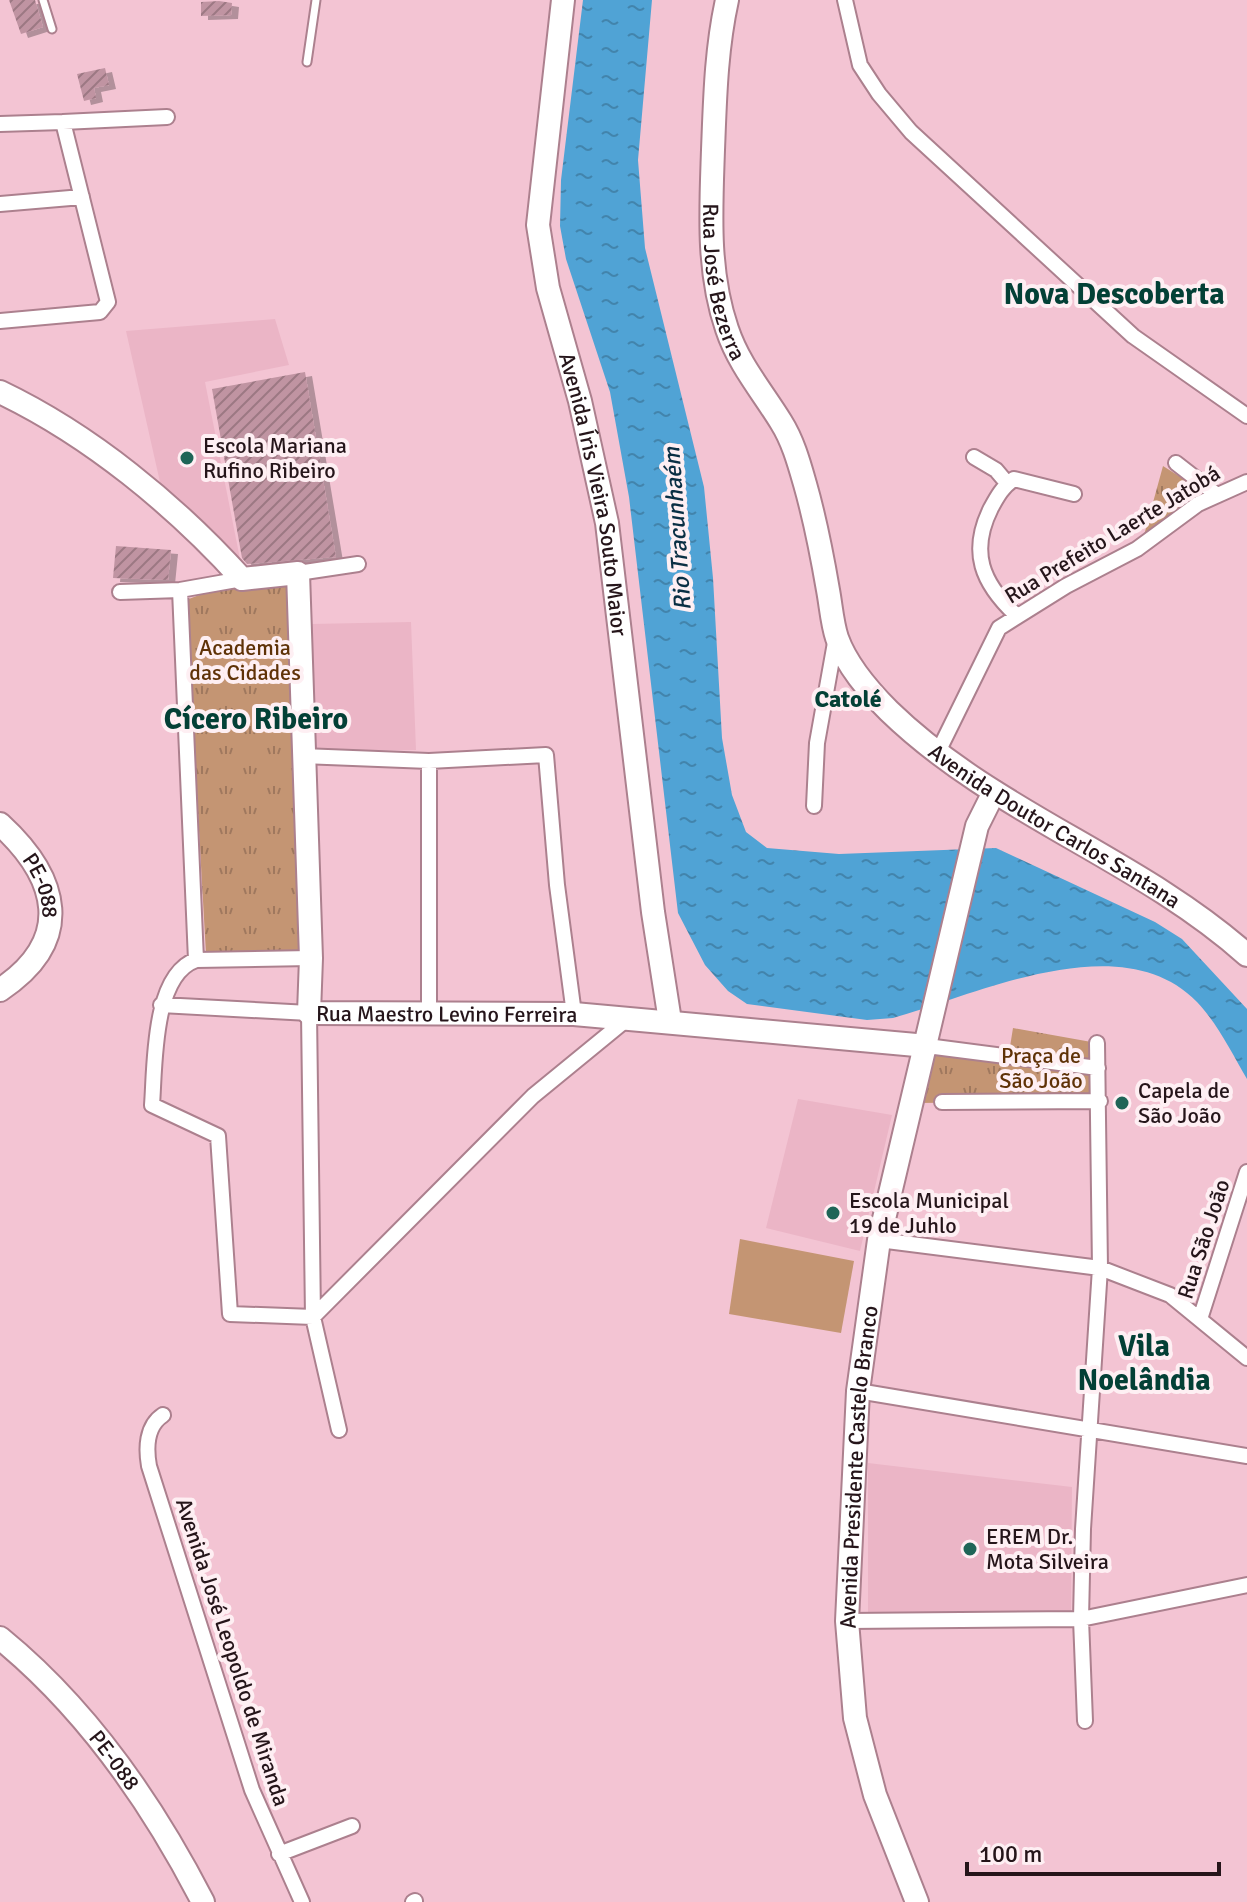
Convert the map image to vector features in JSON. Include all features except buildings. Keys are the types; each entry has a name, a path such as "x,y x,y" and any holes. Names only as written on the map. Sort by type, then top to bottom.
{"street":[{"name":"Avenida Íris Vieira Souto Maior","path":"563,0 538,225 548,288 580,401 607,523 670,1021"},
{"name":"Rua José Bezerra","path":"727,0 716,59 711,229 716,289 727,331 746,373 782,424 797,457 820,545 837,637"},
{"path":"845,0 860,65 879,94 911,132 1133,336 1247,416"},
{"path":"0,124 167,117"},
{"path":"0,321 106,308 108,302 63,122"},
{"path":"0,204 82,197"},
{"path":"0,392 43,412 100,453 173,511 242,579"},
{"path":"974,457 996,470 1007,483"},
{"path":"1176,463 1217,495"},
{"path":"1016,615 995,595 987,580 979,545 986,520 1007,483 1014,479 1029,480 1074,494"},
{"name":"Rua Prefeito Laerte Jatobá","path":"937,754 992,638 1016,615 1137,549 1198,504 1247,482"},
{"path":"120,592 180,590 358,564"},
{"name":"Rua Maestro Levino Ferreira","path":"298,573 311,958 309,1013 574,1014 928,1038"},
{"path":"180,590 196,960"},
{"path":"814,806 817,743 837,637"},
{"name":"Avenida Doutor Carlos Santana","path":"837,637 867,689 937,754 994,792 1155,885 1217,928 1247,955"},
{"path":"302,756 429,761 546,755 557,885 574,1014"},
{"path":"429,761 429,1014"},
{"name":"Avenida Presidente Castelo Branco","path":"917,1902 875,1795 855,1718 847,1621 858,1391 879,1240 977,826 994,792"},
{"name":"PE-088","path":"0,824 24,846 45,878 53,913 42,949 21,976 0,990"},
{"path":"311,958 196,960 181,970 161,1005 152,1105 218,1136 230,1314 313,1317 533,1096 628,1018"},
{"path":"161,1005 309,1013 313,1317 339,1430"},
{"path":"928,1038 1098,1068"},
{"path":"1085,1721 1081,1619 1087,1427 1100,1268 1097,1043"},
{"path":"942,1102 1100,1101"},
{"name":"Rua São João","path":"1200,1319 1247,1172"},
{"path":"879,1240 1100,1268 1170,1295 1247,1358"},
{"path":"858,1391 1247,1456"},
{"name":"Avenida José Leopoldo de Miranda","path":"163,1415 156,1420 148,1441 149,1466 252,1790 302,1902"},
{"path":"847,1621 1081,1619 1247,1585"},
{"name":"PE-088","path":"0,1638 31,1663 87,1722 134,1784 203,1902"},
{"path":"279,1854 352,1826"}],"lane":[{"path":"43,0 52,29"},
{"path":"307,62 316,0"}],"shaded area":[{"name":"Escola Mariana Rufino Ribeiro","path":"275,319 289,365 205,382 240,559 162,491 126,331"},
{"path":"411,622 416,750 315,751 311,624"},
{"path":"798,1099 892,1115 860,1251 766,1228"},
{"name":"EREM Dr. Mota Silveira","path":"868,1463 1072,1487 1071,1611 868,1613"}],"green space":[{"path":"1163,466 1201,490 1143,539"},
{"name":"Academia das Cidades","path":"298,573 311,958 206,954 186,600 242,579"},
{"name":"Praça de São João","path":"1013,1028 1097,1043 1100,1101 916,1103 929,1046 1008,1059"},
{"path":"740,1239 854,1261 841,1333 729,1314"}],"water":[{"name":"Rio Tracunhaém","path":"583,0 652,0 638,160 645,248 704,487 713,578 722,738 732,795 746,832 767,848 839,854 996,848 1155,922 1182,939 1247,1009 1247,1079 1218,1029 1197,1002 1166,979 1130,968 1090,966 1049,972 893,1018 867,1020 747,1004 728,991 705,965 678,913 629,497 610,392 566,259 560,226 561,180"}],"place":[{"name":"Escola Mariana Rufino Ribeiro","path":"187,458"},
{"name":"Capela de São João","path":"1122,1103"},
{"name":"Escola Municipal 19 de Juhlo","path":"833,1213"},
{"name":"EREM Dr. Mota Silveira","path":"970,1549"}],"district":[{"name":"Nova Descoberta","path":"1114,294"},
{"name":"Catolé","path":"848,699"},
{"name":"Cícero Ribeiro","path":"256,719"},
{"name":"Vila Noelândia","path":"1144,1363"}]}
